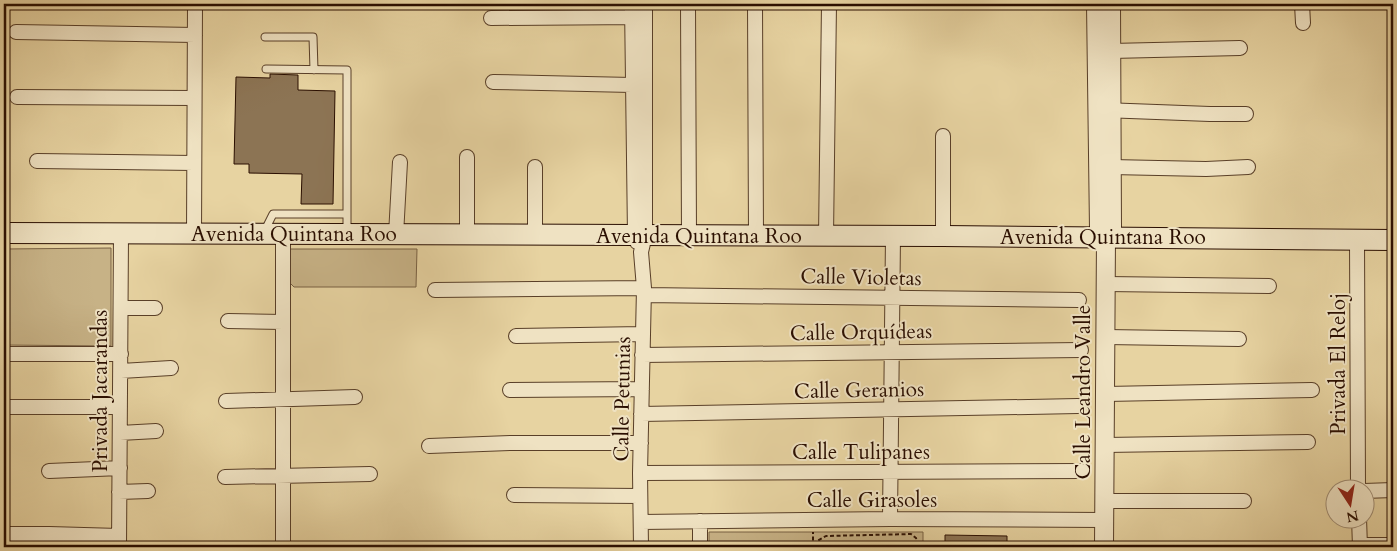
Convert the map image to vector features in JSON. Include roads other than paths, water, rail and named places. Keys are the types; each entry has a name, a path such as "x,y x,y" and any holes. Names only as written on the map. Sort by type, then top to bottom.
{"main road":[{"name":"Avenida Quintana Roo","path":"4,234 535,235 640,241 689,236 1393,240"}],"street":[{"path":"194,234 195,4"},
{"path":"688,4 689,236"},
{"path":"755,4 756,236"},
{"path":"826,236 829,4"},
{"name":"Calle Leandro Valle","path":"1096,4 1104,110 1112,167 1112,228 1106,238 1104,547"},
{"name":"Calle Leandro Valle","path":"1106,238 1099,229 1104,110 1111,51 1111,4"},
{"path":"1302,4 1303,23"},
{"path":"491,18 639,10"},
{"path":"639,10 632,85 640,241"},
{"path":"639,10 640,241"},
{"path":"16,32 195,35"},
{"path":"1111,51 1240,48"},
{"path":"493,82 632,85"},
{"path":"17,97 194,98"},
{"path":"1104,110 1246,114"},
{"path":"943,136 943,236"},
{"path":"467,157 467,235"},
{"path":"37,161 194,163"},
{"path":"396,235 400,162"},
{"path":"1112,167 1206,169 1248,167"},
{"path":"535,168 535,235"},
{"name":"Privada Jacarandas","path":"119,542 122,234"},
{"path":"283,235 283,547"},
{"path":"890,519 893,236"},
{"name":"Privada El Reloj","path":"1357,239 1358,478"},
{"name":"Calle Petunias","path":"640,241 644,291 640,473 641,547"},
{"path":"1106,284 1269,286"},
{"name":"Calle Violetas","path":"435,290 644,291 892,298 1079,300"},
{"path":"121,308 155,308"},
{"path":"228,322 283,322"},
{"path":"516,336 643,334"},
{"path":"1106,337 1239,339"},
{"name":"Calle Orquídeas","path":"642,355 1081,350"},
{"path":"4,354 120,354"},
{"path":"120,371 171,368"},
{"path":"510,390 642,390"},
{"path":"1106,394 1312,390"},
{"path":"226,401 356,397"},
{"name":"Calle Geranios","path":"641,414 1078,406"},
{"path":"4,408 120,407"},
{"path":"120,432 156,431"},
{"path":"1105,445 1308,442"},
{"path":"429,446 511,443 641,443"},
{"path":"49,471 120,468"},
{"name":"Calle Tulipanes","path":"640,473 1082,471"},
{"path":"225,477 370,474"},
{"path":"1374,491 1393,490"},
{"path":"120,492 148,491"},
{"path":"514,495 640,496"},
{"path":"1105,500 1244,502"},
{"name":"Calle Girasoles","path":"641,522 890,519 1104,520"},
{"path":"700,521 700,547"},
{"path":"1359,528 1360,546 1393,544"},
{"path":"4,534 119,542"}],"lane":[{"path":"265,37 313,38 314,70"},
{"path":"266,69 347,70 348,235"},
{"path":"263,234 273,214 348,214"}]}
